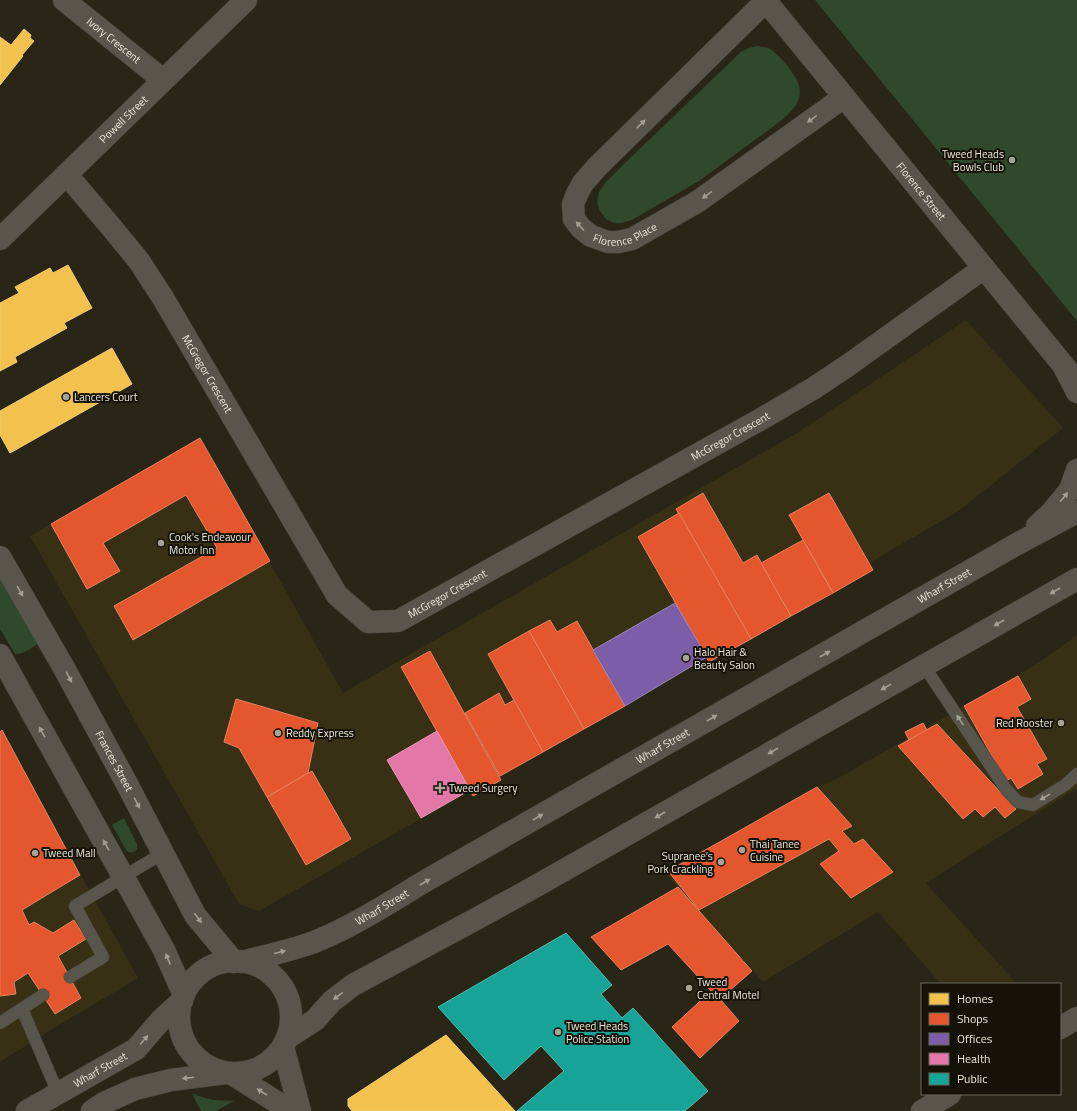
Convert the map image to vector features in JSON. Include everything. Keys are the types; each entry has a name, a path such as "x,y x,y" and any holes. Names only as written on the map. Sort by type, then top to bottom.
{"street":[{"name":"Ivory Crescent","path":"64,0 163,80"},
{"name":"Powell Street","path":"0,239 246,0"},
{"name":"Florence Street","path":"766,1 1073,375 1077,392"},
{"name":"Florence Place","path":"766,1 597,167 583,183 574,204 574,219 581,228 591,236 608,242 618,242 632,239 697,202 844,97"},
{"name":"McGregor Crescent","path":"66,175 139,261 163,298 337,595 368,622 398,621 763,418 847,366 984,268"},
{"path":"1017,544 1051,513 1070,490 1077,470"},
{"name":"Wharf Street","path":"238,962 320,940 355,923 448,868 1017,544 1077,512"},
{"name":"Frances Street","path":"0,557 64,668 195,915 238,962"},
{"path":"99,1108 135,1089 171,1080 247,1072 261,1067 273,1059 285,1043 315,1020 332,1001 352,984 509,901 1077,579"},
{"path":"0,654 164,950 183,998"},
{"path":"291,1111 229,1073 209,1067 194,1055 184,1039 179,1020 183,998 192,981 204,971 218,964 238,962 259,966 273,976 284,989 290,1005 291,1022 285,1043 300,1111"},
{"name":"Wharf Street","path":"27,1111 136,1050 162,1019 183,998"},
{"path":"1061,1027 1077,1018"},
{"path":"922,1111 948,1095"}],"lane":[{"path":"924,666 1006,789 1018,802 1033,805 1064,785 1077,774"},
{"path":"70,977 103,957 75,906 163,853"},
{"path":"0,1023 43,995"},
{"path":"22,1009 58,1093"}],"shaded area":[{"path":"966,320 1063,428 957,512 543,752 417,821 259,911 239,904 30,536 200,438 343,693 797,433"},
{"path":"1077,635 1077,788 926,883 1016,983 940,983 878,912 763,982 667,875 817,787 835,780 1040,662"},
{"name":"Tweed Mall","path":"0,729 138,978 0,1062"}],"green space":[{"name":"Tweed Heads Bowls Club","path":"815,0 1077,0 1077,321"},
{"path":"757,46 770,49 780,57 798,82 800,96 792,110 782,120 699,181 632,220 622,223 614,223 606,219 600,211 597,202 599,192 606,182 742,51"},
{"path":"0,576 38,643 30,649 18,654 15,654 0,629"},
{"path":"124,818 137,844 137,849 132,852 126,850 112,825"},
{"path":"192,1094 213,1100 234,1101 216,1111 201,1111"}],"building: Homes":[{"path":"24,29 31,35 30,38 34,41 0,85 0,37 11,45"},
{"path":"68,265 92,308 64,323 67,328 15,357 17,362 0,371 0,303 19,293 15,287 50,268 53,273"},
{"name":"Lancers Court","path":"112,348 132,384 10,453 0,435 0,411"},
{"path":"446,1035 515,1111 352,1111 348,1106 348,1099"}],"building: Shops":[{"path":"200,438 270,561 133,640 114,606 217,548 186,495 103,543 120,571 87,589 51,524"},
{"path":"703,493 743,563 757,555 791,616 751,639 676,509"},
{"path":"829,493 873,570 833,593 789,515"},
{"path":"679,513 751,639 709,662 638,537"},
{"path":"803,540 833,593 791,616 761,563"},
{"path":"550,620 557,632 577,621 625,706 584,729 529,631"},
{"path":"529,631 584,729 543,752 488,654"},
{"path":"430,651 501,780 473,796 401,667"},
{"path":"1018,676 1031,699 1017,707 1047,759 1037,764 1043,774 1018,789 1011,778 1006,781 964,706"},
{"path":"499,693 505,705 514,700 543,752 500,776 465,713"},
{"path":"236,699 318,723 308,773 267,797 239,748 224,742"},
{"path":"923,723 934,742 915,752 905,732"},
{"path":"937,724 1016,809 1005,818 995,807 983,817 975,809 963,819 898,746"},
{"path":"2,730 80,875 22,910 29,925 34,922 53,933 74,920 86,939 58,956 81,998 55,1014 28,973 14,982 16,994 0,996 0,732"},
{"path":"312,771 351,839 306,865 267,797"},
{"path":"817,787 852,826 842,831 854,844 863,839 893,872 851,898 820,864 839,851 829,839 699,910 668,871"},
{"path":"678,887 752,971 720,999 739,1021 700,1058 672,1027 711,991 668,944 621,970 591,937"}],"building: Offices":[{"path":"675,603 707,657 625,706 593,650"}],"building: Health":[{"path":"437,731 470,790 421,818 387,760"}],"building: Public":[{"name":"Tweed Heads Police Station","path":"566,933 612,985 601,994 622,1018 633,1008 708,1091 685,1111 517,1111 564,1071 541,1046 504,1080 438,1007"}],"place":[{"name":"Tweed Heads Bowls Club","path":"1012,160"},
{"name":"Lancers Court","path":"66,397"},
{"name":"Cook's Endeavour Motor Inn","path":"161,543"},
{"name":"Halo Hair & Beauty Salon","path":"686,658"},
{"name":"Red Rooster","path":"1061,723"},
{"name":"Reddy Express","path":"278,733"},
{"name":"Tweed Surgery","path":"440,788"},
{"name":"Thai Tanee Cuisine","path":"742,850"},
{"name":"Tweed Mall","path":"35,853"},
{"name":"Supranee’s Pork Crackling","path":"721,862"},
{"name":"Tweed Central Motel","path":"689,988"},
{"name":"Tweed Heads Police Station","path":"558,1032"}]}
